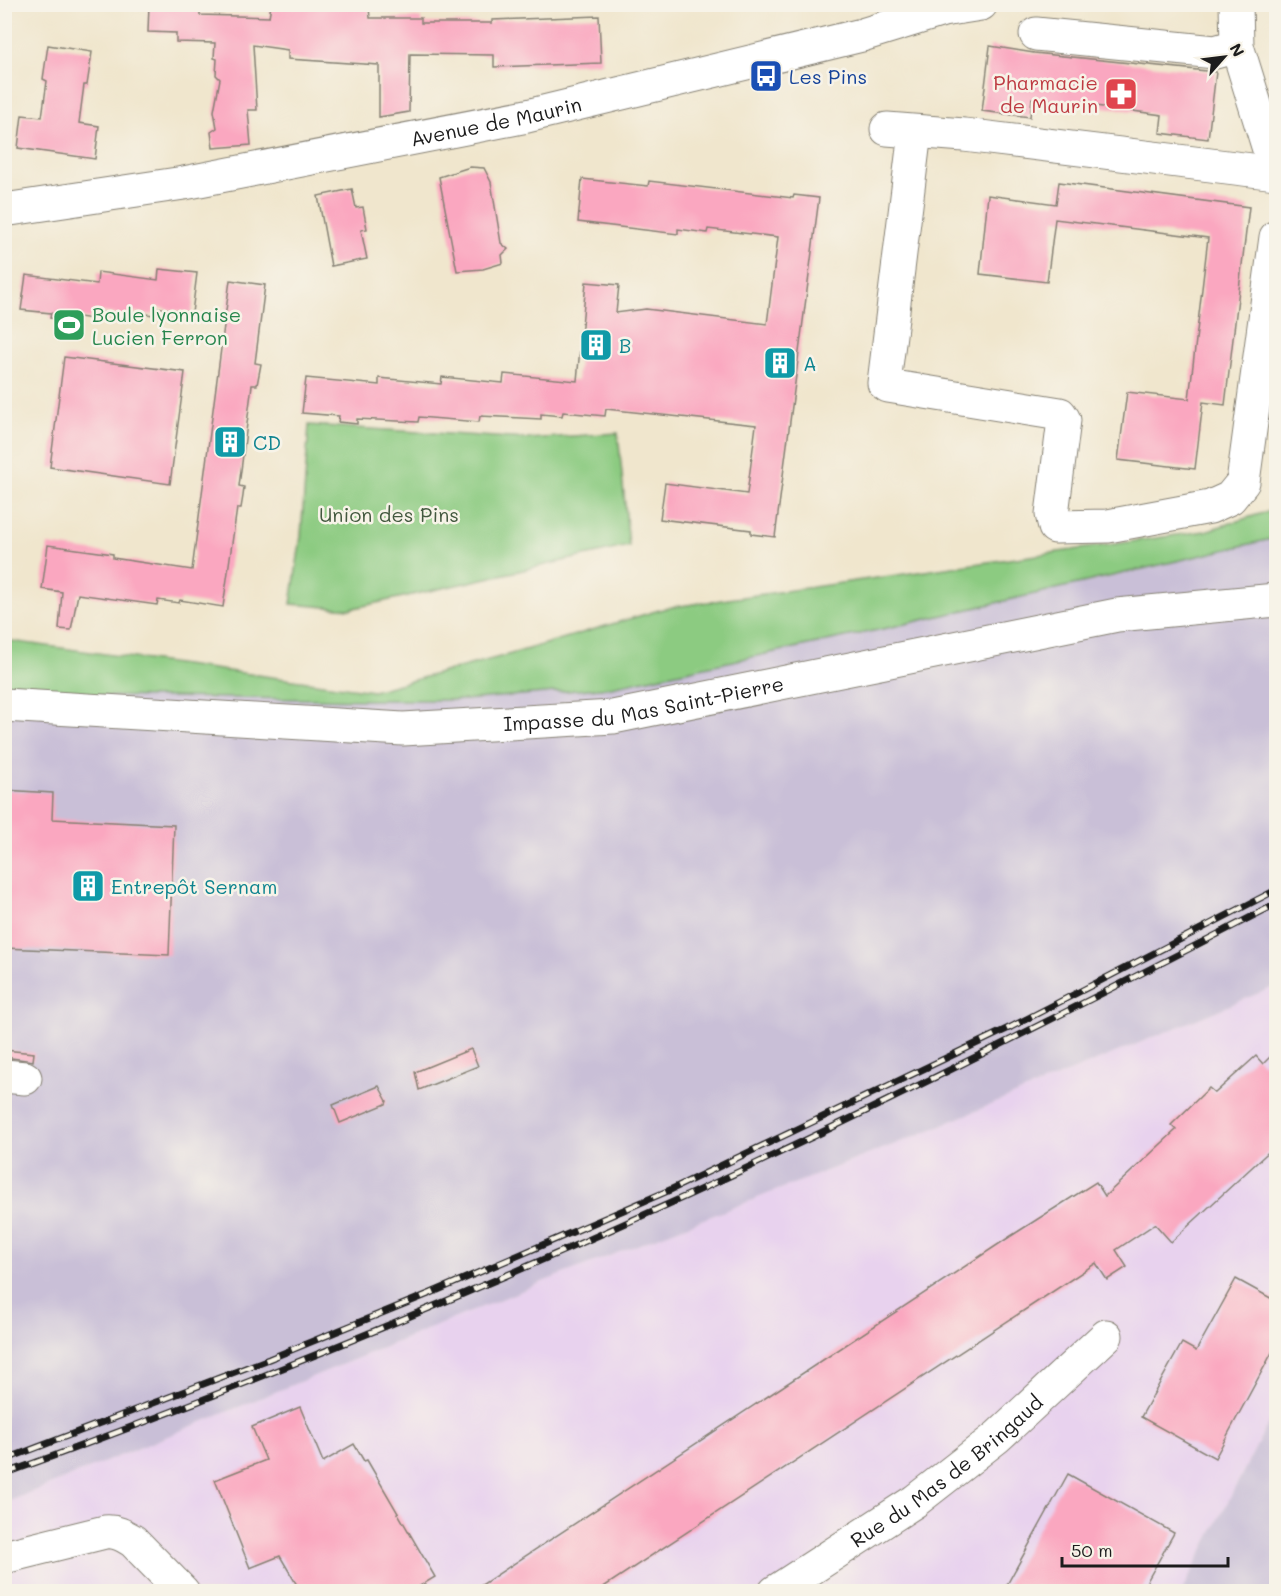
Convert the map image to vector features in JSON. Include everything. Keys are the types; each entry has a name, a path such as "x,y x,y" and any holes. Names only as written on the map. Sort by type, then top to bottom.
{"street":[{"name":"Avenue de Maurin","path":"4,210 184,183 516,118 862,35 943,7 981,4"},
{"path":"1236,4 1240,59 1276,173 964,135 901,130 884,383 888,386 1060,414 1064,420 1052,514 1055,527 1108,526 1210,507 1230,498 1243,482 1276,237"},
{"path":"1036,34 1215,52 1240,59"},
{"name":"Impasse du Mas Saint-Pierre","path":"4,705 403,729 613,717 1117,615 1276,600"},
{"name":"Rue du Mas de Bringaud","path":"775,1592 915,1501 997,1437 1106,1336"},
{"path":"4,1557 113,1531 133,1541 183,1592"}],"shaded area":[{"path":"1276,538 1276,986 908,1139 545,1281 5,1503 5,684 93,696 465,700 1090,582"},
{"path":"1276,986 1276,1408 1182,1591 5,1592 5,1503 545,1281 908,1139"},
{"path":"1276,1408 1276,1591 1182,1591"}],"green space":[{"name":"Union des Pins","path":"309,425 527,439 618,433 629,546 350,609 291,604 301,536"},
{"path":"1276,509 1276,538 892,627 611,687 465,700 371,700 93,696 5,684 4,640 373,691 511,654 666,608 1205,531"}],"building":[{"path":"149,4 200,4 200,15 269,17 271,5 355,6 369,7 370,18 421,18 421,23 492,23 492,20 599,16 601,63 494,67 494,55 410,54 409,112 379,117 379,65 288,59 288,50 253,45 257,110 248,110 251,145 213,148 211,132 217,128 214,111 220,79 216,75 215,43 176,42 176,33 148,32"},
{"path":"48,45 92,52 87,85 84,85 79,123 99,126 95,159 18,148 22,115 42,117 47,81 43,79"},
{"path":"990,46 1034,53 1216,72 1208,139 1160,133 1162,115 1073,103 1032,98 1030,117 982,111"},
{"path":"470,167 484,168 491,182 501,243 508,249 502,255 503,263 483,269 457,271 439,177"},
{"path":"582,179 648,186 649,181 793,198 794,195 819,198 775,537 751,534 751,530 660,519 665,483 747,494 756,425 606,409 605,416 563,412 562,416 541,414 541,419 480,416 479,422 419,417 418,422 357,419 357,424 338,422 339,416 302,413 306,378 379,385 379,378 441,384 442,377 503,383 504,374 577,381 586,282 619,285 616,313 646,309 767,324 778,237 708,229 707,233 678,229 678,234 578,222"},
{"path":"1059,182 1249,207 1225,405 1203,402 1195,469 1118,460 1127,392 1189,399 1208,238 1055,219 1047,282 980,274 988,195 1056,204"},
{"path":"352,189 356,208 363,207 367,229 361,230 367,259 331,266 318,196"},
{"path":"159,269 197,273 192,313 155,307 153,315 134,312 133,317 93,311 92,319 72,316 71,321 50,318 51,313 21,310 26,275 97,284 98,272 158,280"},
{"name":"CD","path":"230,280 265,285 255,363 261,364 257,385 252,385 239,486 244,487 243,496 241,508 237,508 223,607 180,600 179,603 158,600 157,605 78,594 71,630 59,629 62,592 42,589 48,545 113,554 113,558 192,570"},
{"path":"64,357 185,372 170,484 50,467"},
{"name":"Entrepôt Sernam","path":"4,790 53,793 52,819 174,825 169,955 4,948"},
{"path":"471,1049 478,1066 419,1090 415,1072"},
{"path":"4,1050 34,1053 33,1061 4,1057"},
{"path":"1276,1051 1276,1145 1171,1242 1155,1224 1116,1250 1127,1267 1107,1280 1096,1263 596,1592 471,1592 1096,1182 1105,1196 1176,1130 1171,1125 1209,1088 1215,1093 1256,1056 1263,1064"},
{"path":"379,1086 387,1101 386,1104 340,1123 333,1105"},
{"path":"1236,1279 1276,1301 1276,1345 1215,1458 1141,1417 1182,1343 1196,1351"},
{"path":"300,1407 323,1462 354,1444 364,1461 367,1460 435,1577 410,1592 301,1592 280,1556 250,1568 215,1480 266,1460 252,1427"},
{"path":"1068,1474 1174,1533 1141,1592 1003,1592"}],"railway":[{"path":"4,1460 269,1359 431,1293 670,1190 1011,1027 1276,890"},
{"path":"4,1474 174,1411 342,1344 508,1275 673,1202 976,1057 1276,904"}],"place":[{"name":"Les Pins","path":"766,76"},
{"name":"Pharmacie de Maurin","path":"1121,94"},
{"name":"Boule lyonnaise Lucien Ferron","path":"69,325"},
{"name":"B","path":"596,345"},
{"name":"A","path":"780,363"},
{"name":"CD","path":"230,442"},
{"name":"Entrepôt Sernam","path":"88,886"}]}
